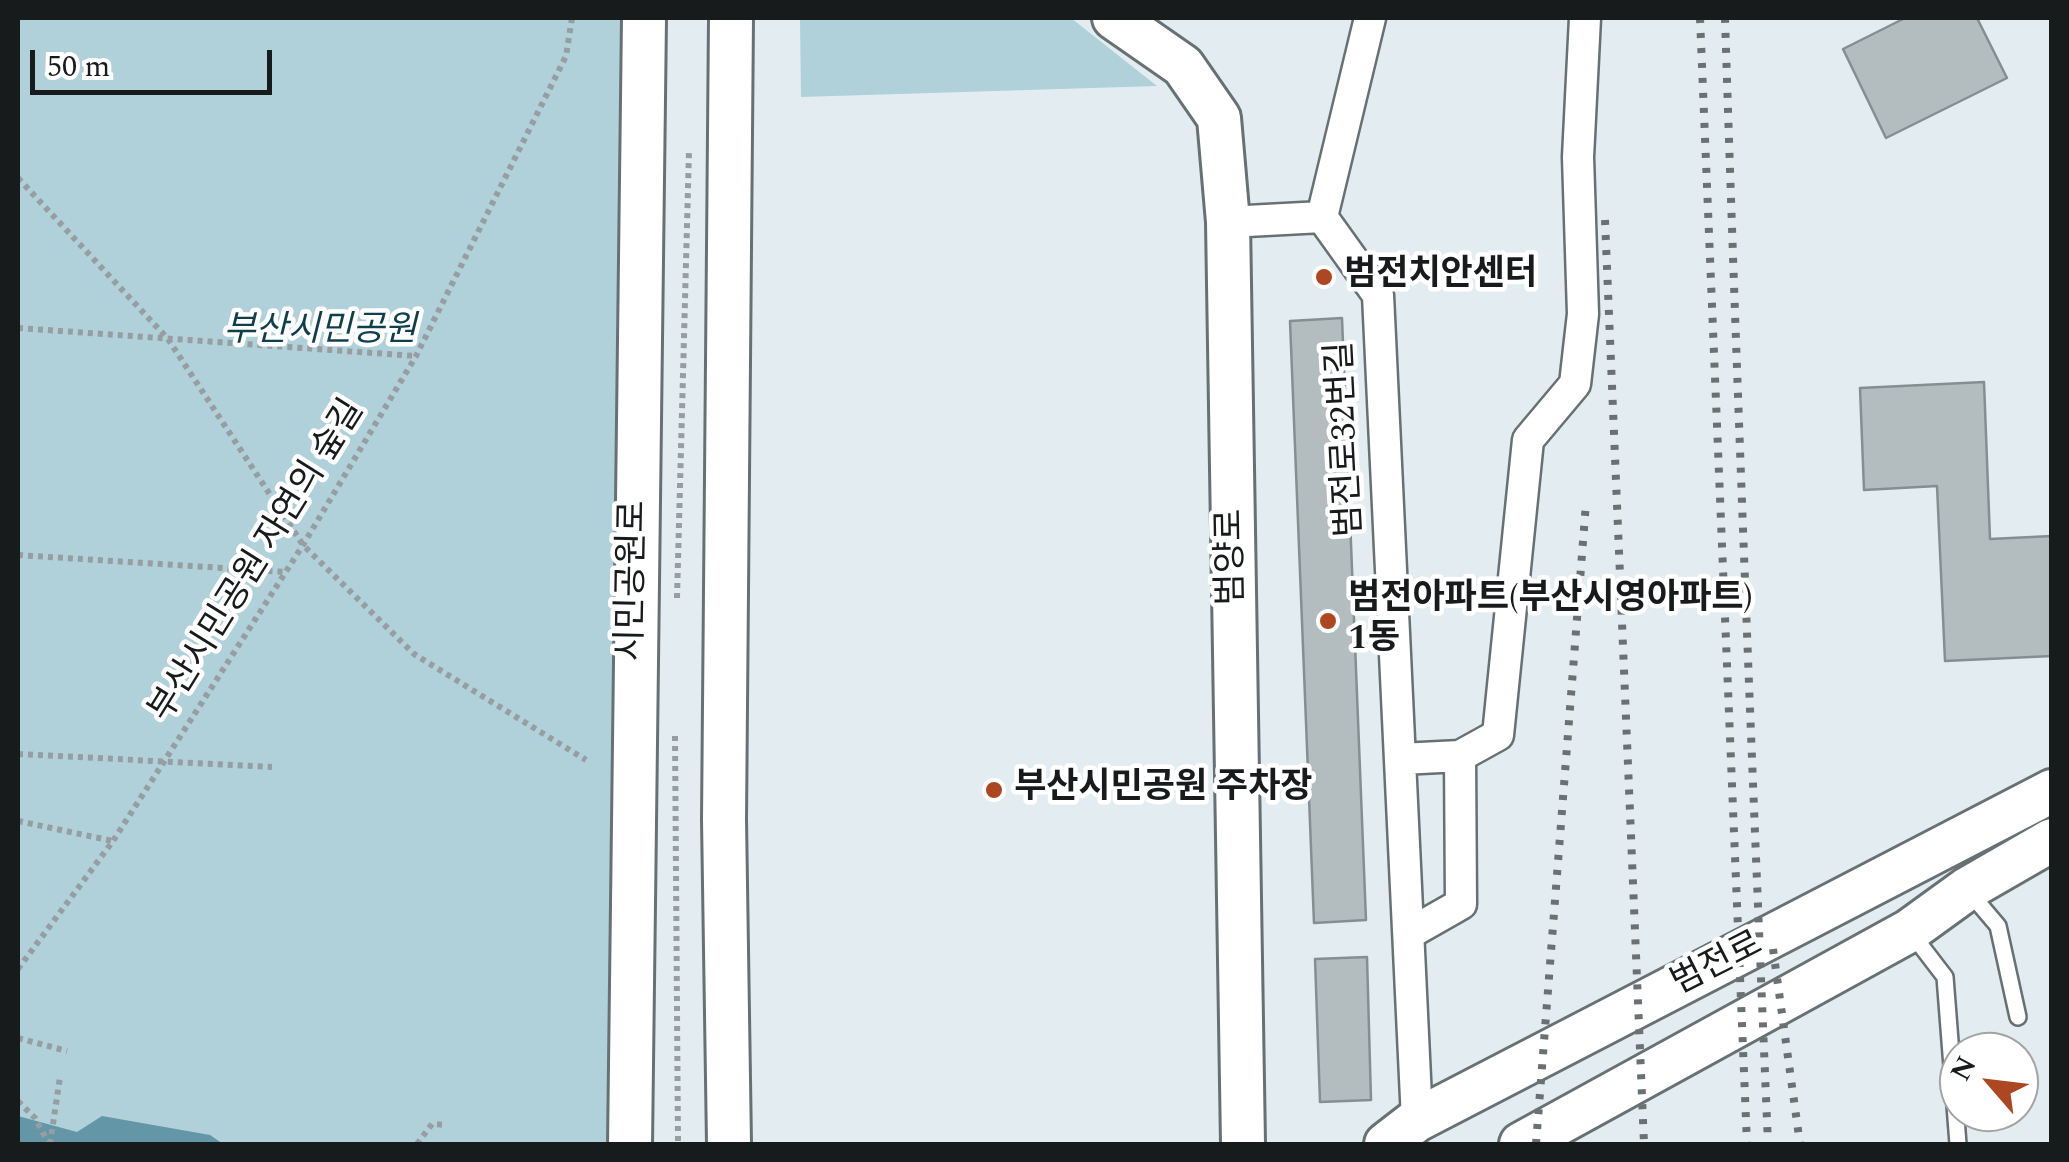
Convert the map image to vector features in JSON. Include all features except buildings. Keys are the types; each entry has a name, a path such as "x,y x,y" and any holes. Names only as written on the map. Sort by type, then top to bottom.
{"main road":[{"name":"시민공원로","path":"630,1144 644,18"},
{"path":"731,18 724,800 734,1136"},
{"name":"범양로","path":"1114,18 1183,66 1219,118 1228,222 1244,1144"},
{"name":"범전로","path":"1402,1132 2052,790"},
{"name":"범전로","path":"1522,1144 1909,931 1967,889 2052,840"}],"street":[{"path":"1228,222 1322,217 1370,18"},
{"path":"1402,759 1460,756 1498,735 1528,440 1576,384 1583,314 1578,157 1586,18"},
{"name":"범전로32번길","path":"1322,217 1378,295 1410,934 1402,1132"},
{"path":"1410,934 1460,904 1460,756"}],"lane":[{"path":"1967,889 1998,926 2018,1017"},
{"path":"1909,931 1945,977 1958,1144"}],"path":[{"name":"부산시민공원 자연의 숲길","path":"18,969 113,842 304,544 416,356 566,56 572,18"},
{"path":"677,606 690,135"},
{"path":"18,178 168,339 304,544 414,654 586,760"},
{"path":"18,328 416,356"},
{"path":"18,555 286,572"},
{"path":"674,723 678,1144"},
{"path":"18,754 272,767"},
{"path":"18,821 113,842"},
{"path":"18,1038 67,1051"},
{"path":"50,1144 60,1078"},
{"path":"18,1101 35,1118 50,1144"},
{"path":"417,1144 432,1124 446,1125"}],"green space":[{"name":"부산시민공원","path":"18,18 629,18 608,1144 18,1144"},
{"path":"800,18 1071,18 1157,86 801,97"}],"shaded area":[{"path":"18,1116 77,1132 102,1116 210,1135 223,1144 18,1144"}],"railway":[{"path":"1700,18 1747,1144"},
{"path":"1725,18 1768,1144"},
{"path":"1605,220 1644,1144"},
{"path":"1536,1144 1586,503"},
{"path":"1773,949 1800,1144"}],"place":[{"name":"범전치안센터","path":"1324,277"},
{"name":"범전아파트(부산시영아파트) 1동","path":"1328,621"},
{"name":"부산시민공원 주차장","path":"994,790"}]}
